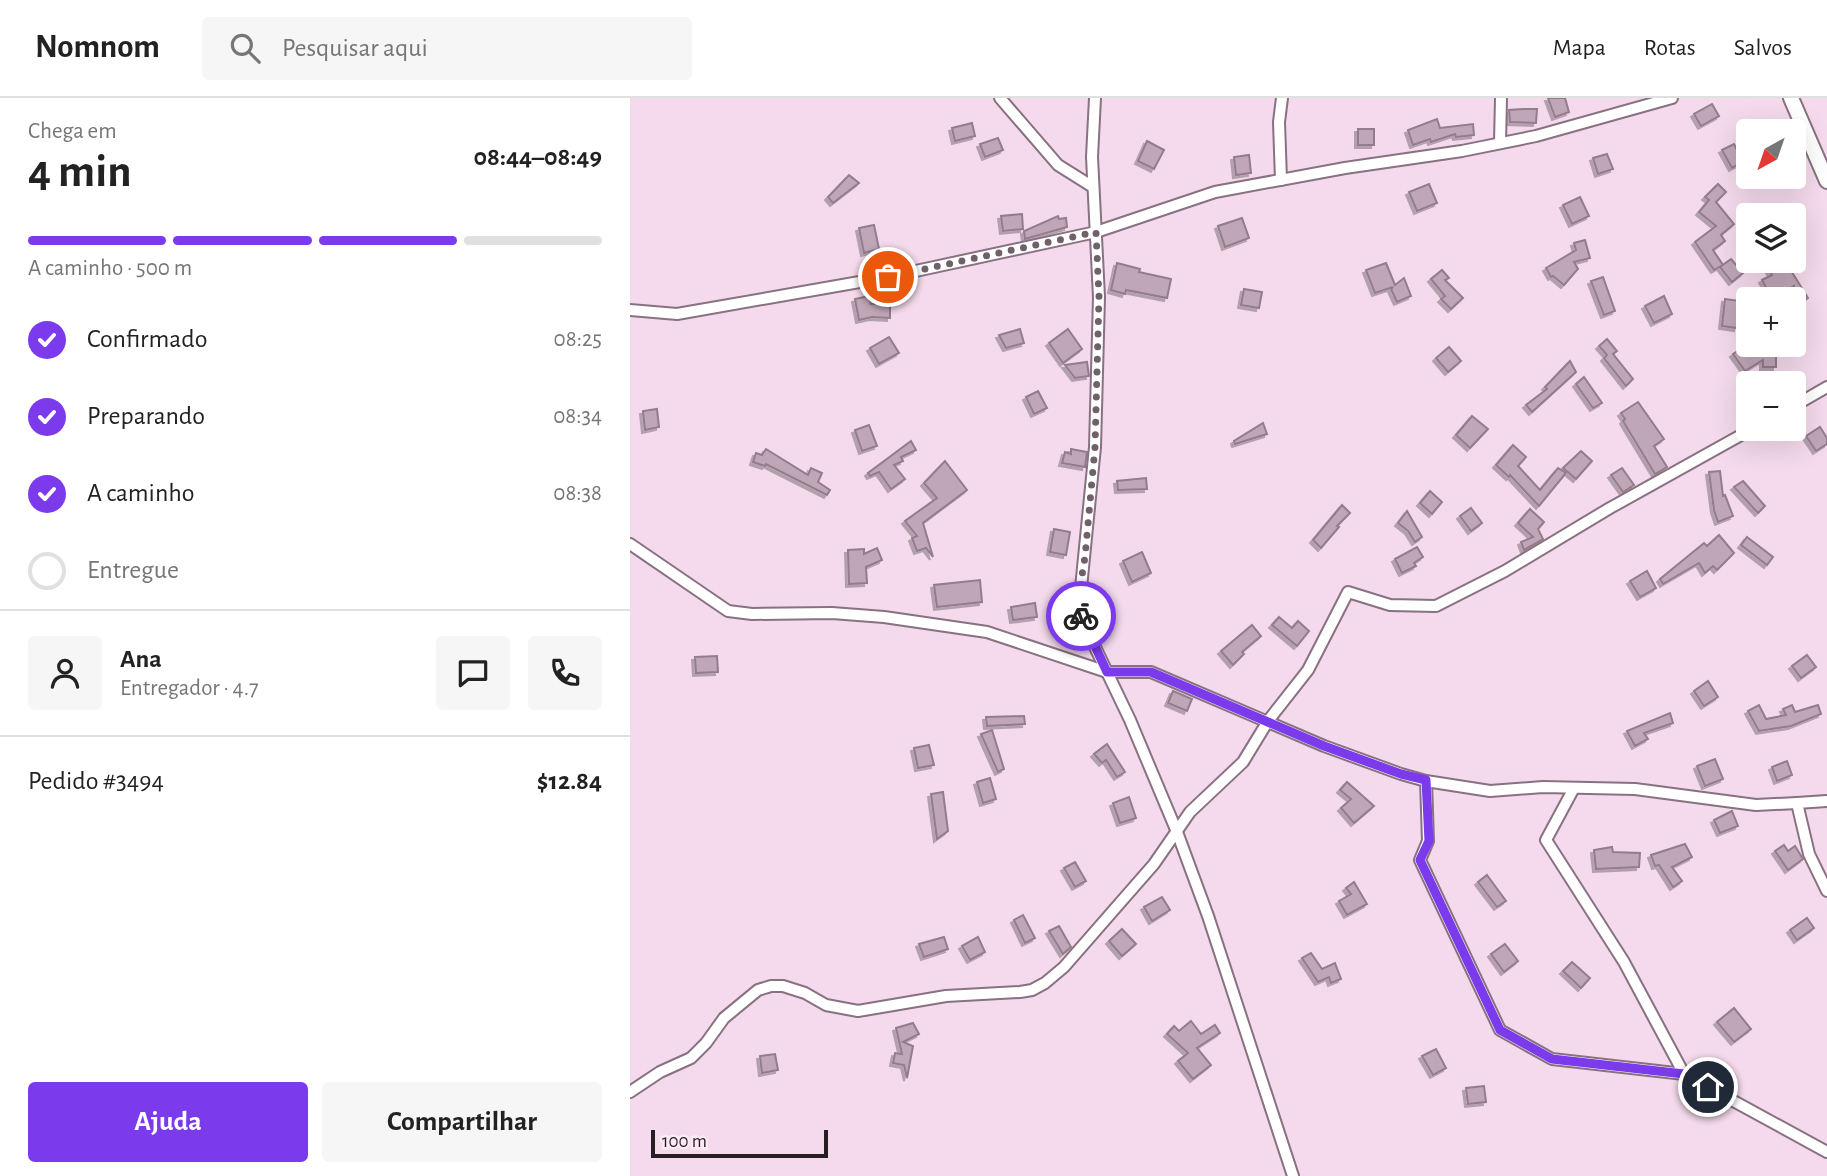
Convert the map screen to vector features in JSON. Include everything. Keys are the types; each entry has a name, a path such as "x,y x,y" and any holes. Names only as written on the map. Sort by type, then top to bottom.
{"street":[{"path":"1000,98 1058,165 1093,187"},
{"path":"1095,98 1092,157 1099,297 1095,447 1079,608 1177,831 1208,916 1293,1176"},
{"path":"1281,180 1279,122 1282,98"},
{"path":"1500,143 1501,98"},
{"path":"630,310 677,314 888,277 1096,232 1215,192 1500,143 1560,130 1672,98"},
{"path":"1791,98 1827,181"},
{"path":"1806,398 1827,387"},
{"path":"630,1092 660,1072 691,1058 706,1044 724,1018 758,990 771,986 783,986 805,993 826,1005 858,1011 946,996 1032,990 1045,983 1064,967 1104,924 1154,864 1190,811 1243,762 1268,721 1308,670 1348,592 1390,605 1436,606 1505,571 1610,508 1736,438"},
{"path":"630,544 728,611 884,617 987,632 1107,672 1151,672 1324,746 1401,774 1426,780 1490,791 1543,787 1635,789 1756,805 1827,801"},
{"path":"1426,780 1429,841 1420,860 1500,1030 1552,1059 1684,1074 1827,1152"},
{"path":"1574,788 1546,840 1624,962 1684,1074"},
{"path":"1797,803 1809,855 1827,891"}],"building":[{"path":"1548,98 1565,98 1569,112 1555,117"},
{"path":"1712,104 1719,116 1701,126 1694,114"},
{"path":"1537,109 1536,123 1510,122 1509,110"},
{"path":"1437,119 1440,128 1473,124 1474,135 1456,137 1455,134 1413,145 1408,130"},
{"path":"972,123 975,136 955,141 952,128"},
{"path":"1358,129 1374,129 1374,145 1358,145"},
{"path":"998,138 1003,150 985,157 980,144"},
{"path":"1147,141 1164,150 1154,169 1138,161"},
{"path":"1734,144 1736,166 1732,168 1722,150"},
{"path":"1607,154 1613,169 1598,174 1593,158"},
{"path":"1249,155 1251,173 1236,175 1234,157"},
{"path":"849,175 859,183 833,203 828,197"},
{"path":"1429,184 1437,203 1417,211 1409,192"},
{"path":"1718,184 1726,192 1716,202 1734,224 1721,235 1725,241 1713,250 1723,265 1714,270 1695,242 1716,226 1699,212 1709,200 1705,197"},
{"path":"1580,197 1589,216 1572,224 1563,205"},
{"path":"1022,214 1023,229 1003,231 1001,216"},
{"path":"1058,216 1059,219 1066,218 1067,227 1025,239 1024,231"},
{"path":"1242,218 1249,238 1225,247 1218,226"},
{"path":"874,225 879,249 864,253 859,228"},
{"path":"1585,240 1590,258 1574,262 1578,269 1564,285 1551,277 1546,268 1576,250 1574,243"},
{"path":"1731,259 1736,265 1736,273 1743,273 1732,282 1720,267"},
{"path":"1117,263 1140,269 1139,272 1171,279 1167,298 1126,290 1125,294 1111,290"},
{"path":"1386,263 1395,285 1404,278 1411,296 1397,302 1391,289 1393,287 1375,293 1366,270"},
{"path":"1442,270 1449,278 1445,280 1463,298 1451,309 1441,299 1445,296 1431,279"},
{"path":"1771,273 1792,273 1801,287 1766,287 1762,280 1772,275"},
{"path":"1603,277 1615,311 1604,315 1591,281"},
{"path":"1244,289 1262,292 1259,308 1241,305"},
{"path":"869,296 871,304 890,303 890,318 872,317 859,320 855,299"},
{"path":"1664,296 1672,314 1654,323 1645,306"},
{"path":"1725,299 1736,300 1736,328 1722,326"},
{"path":"1020,329 1024,343 1006,348 999,335"},
{"path":"1068,329 1082,349 1063,363 1049,343"},
{"path":"889,337 899,353 879,364 870,348"},
{"path":"1607,339 1617,351 1613,354 1633,379 1626,386 1604,358 1607,355 1599,346"},
{"path":"1449,347 1461,361 1448,372 1436,358"},
{"path":"1736,352 1736,357 1776,357 1776,367 1763,367 1763,360 1745,371 1733,354"},
{"path":"1570,361 1576,372 1532,412 1526,405 1547,389 1545,387"},
{"path":"1087,362 1089,376 1075,378 1065,365"},
{"path":"1584,377 1602,403 1593,408 1576,384"},
{"path":"1038,391 1047,408 1034,414 1026,397"},
{"path":"1638,402 1664,439 1654,446 1667,467 1655,474 1623,421 1625,419 1621,413"},
{"path":"657,409 659,427 645,430 643,411"},
{"path":"1472,416 1488,429 1470,448 1456,435"},
{"path":"1263,423 1267,434 1235,444 1234,441"},
{"path":"869,425 877,446 862,451 855,430"},
{"path":"1820,427 1827,438 1827,444 1816,451 1806,436"},
{"path":"911,441 916,450 901,457 903,461 894,465 905,479 891,489 879,472 870,476 868,473"},
{"path":"1513,445 1526,457 1518,466 1540,490 1558,468 1566,473 1539,506 1510,475 1509,477 1496,465"},
{"path":"766,449 808,475 811,468 822,473 818,482 830,490 827,495 766,464 765,466 753,462 756,453 762,455"},
{"path":"1071,449 1087,452 1085,467 1062,463 1065,452 1071,454"},
{"path":"1581,451 1592,461 1576,479 1563,468"},
{"path":"945,461 967,490 923,523 933,557 926,548 917,551 912,538 917,536 905,521 937,498 924,483"},
{"path":"1622,468 1634,485 1623,492 1611,475"},
{"path":"1720,471 1723,496 1725,495 1733,516 1718,522 1709,472"},
{"path":"1146,478 1147,489 1118,490 1117,481"},
{"path":"1743,481 1765,506 1758,513 1734,487"},
{"path":"1430,491 1442,502 1432,514 1420,503"},
{"path":"1342,505 1350,513 1321,548 1313,540"},
{"path":"1471,508 1482,523 1471,531 1460,516"},
{"path":"1530,509 1544,522 1538,529 1543,539 1524,550 1521,542 1533,537 1518,523"},
{"path":"1407,511 1422,537 1415,542 1408,531 1398,523"},
{"path":"1054,529 1070,532 1066,555 1050,552"},
{"path":"1719,535 1734,553 1717,570 1713,566 1705,573 1699,563 1663,584 1660,579 1704,543 1707,546"},
{"path":"1747,537 1773,557 1767,565 1741,545"},
{"path":"1417,547 1423,557 1414,563 1416,566 1402,573 1395,559"},
{"path":"877,548 882,560 866,567 867,583 849,584 848,550 864,549 864,554"},
{"path":"1142,552 1151,573 1132,582 1123,561"},
{"path":"1647,571 1656,588 1640,597 1630,581"},
{"path":"980,580 982,602 937,607 934,585"},
{"path":"1035,603 1037,617 1013,620 1011,607"},
{"path":"1279,617 1292,628 1298,621 1309,631 1297,646 1272,625"},
{"path":"1252,625 1261,636 1242,652 1244,654 1233,665 1221,651"},
{"path":"1807,655 1816,667 1801,678 1792,666"},
{"path":"717,656 718,672 696,673 695,657"},
{"path":"1708,681 1718,697 1704,706 1694,691"},
{"path":"1173,691 1192,699 1187,711 1168,703"},
{"path":"1759,705 1766,719 1786,715 1783,709 1792,705 1795,712 1818,705 1821,714 1791,726 1759,731 1748,711"},
{"path":"1670,713 1673,723 1644,733 1648,739 1635,746 1627,731"},
{"path":"1024,716 1025,724 987,726 986,717"},
{"path":"992,730 1004,769 998,772 981,734"},
{"path":"1107,744 1125,772 1117,777 1106,760 1102,763 1094,754"},
{"path":"929,745 934,765 918,768 914,748"},
{"path":"1715,759 1723,779 1705,786 1697,766"},
{"path":"1787,761 1792,775 1777,781 1772,767"},
{"path":"990,778 996,799 983,803 977,782"},
{"path":"1347,782 1374,806 1354,823 1341,808 1351,799 1340,790"},
{"path":"943,792 948,831 937,839 931,794"},
{"path":"1129,797 1136,818 1120,823 1113,803"},
{"path":"1732,811 1738,826 1720,833 1714,820"},
{"path":"1685,844 1692,857 1672,867 1682,881 1673,887 1659,865 1655,866 1651,855"},
{"path":"1784,845 1788,851 1795,846 1803,859 1788,870 1775,851"},
{"path":"1612,847 1613,852 1640,853 1639,867 1596,869 1594,850"},
{"path":"1075,862 1086,881 1075,887 1064,868"},
{"path":"1487,875 1506,901 1497,907 1478,882"},
{"path":"1354,882 1367,904 1347,915 1339,901 1351,894 1346,888"},
{"path":"1162,897 1170,910 1152,921 1144,907"},
{"path":"1023,915 1035,938 1025,943 1014,920"},
{"path":"1807,918 1814,928 1797,940 1790,930"},
{"path":"1059,926 1071,947 1063,954 1049,931"},
{"path":"1122,929 1136,944 1122,956 1109,941"},
{"path":"944,937 948,949 924,957 919,944"},
{"path":"978,937 985,952 970,960 962,946"},
{"path":"1505,944 1518,961 1504,972 1491,954"},
{"path":"1311,953 1322,969 1335,963 1341,979 1331,983 1329,977 1318,982 1302,958"},
{"path":"1572,962 1590,978 1581,988 1563,971"},
{"path":"1734,1008 1751,1029 1734,1042 1717,1022"},
{"path":"1191,1021 1201,1034 1215,1025 1220,1033 1197,1048 1211,1065 1193,1079 1178,1061 1188,1053 1167,1034 1174,1026 1179,1031"},
{"path":"913,1023 919,1034 903,1042 913,1046 907,1078 904,1065 893,1063 895,1053 902,1054 896,1028"},
{"path":"1436,1049 1446,1068 1433,1075 1422,1056"},
{"path":"775,1054 778,1070 762,1073 760,1056"},
{"path":"1484,1086 1486,1102 1468,1104 1466,1088"}],"way so far":[{"path":"888,277 1096,232 1099,297 1095,447 1079,594 1081,616"}],"route":[{"path":"1081,616 1107,672 1151,672 1324,746 1401,774 1426,780 1429,841 1420,860 1500,1030 1552,1059 1684,1074 1708,1087"}]}
